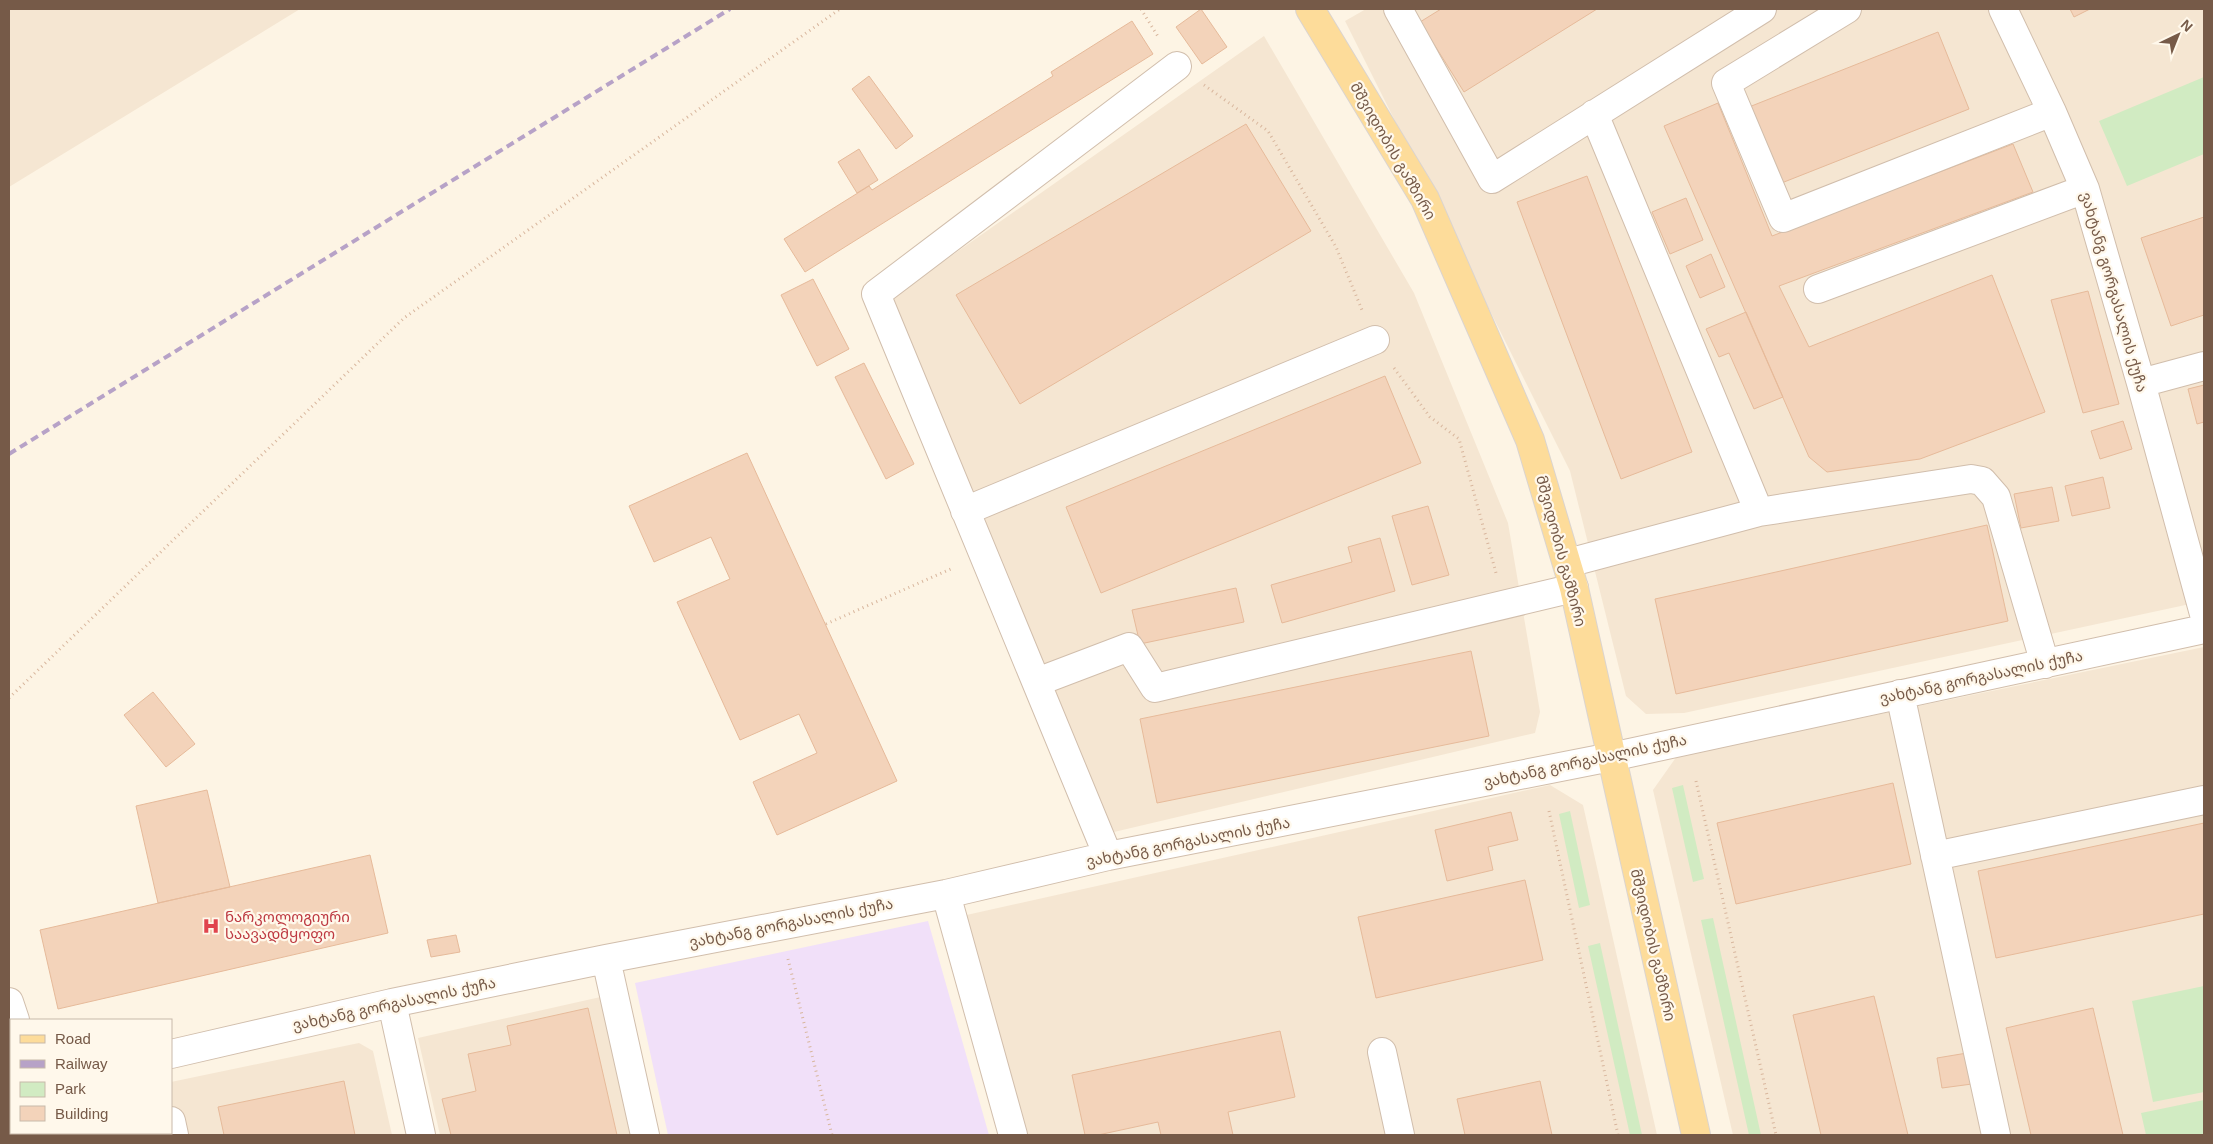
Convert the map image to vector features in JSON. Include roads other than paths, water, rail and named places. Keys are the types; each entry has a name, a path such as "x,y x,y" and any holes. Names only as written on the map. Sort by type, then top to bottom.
{"main road":[{"name":"მშვიდობის გამზირი","path":"1310,9 1424,199 1530,440 1571,576 1696,1135"}],"street":[{"path":"1398,9 1492,179 1762,9"},
{"path":"1847,9 1726,83 1783,218 2052,112"},
{"name":"ვახტანგ გორგასალის ქუჩა","path":"2003,9 2052,112 2085,189 2204,614"},
{"path":"1108,856 876,294 1176,66"},
{"path":"1594,114 1759,512"},
{"path":"1818,289 2085,189"},
{"path":"965,511 1375,340"},
{"path":"2141,384 2204,366"},
{"path":"1036,682 1129,648 1155,688 1571,576 1759,512 1971,479 1982,481 1996,497 2045,664"},
{"name":"ვახტანგ გორგასალის ქუჩა","path":"172,1054 392,1003 606,959 946,894 1108,856 1611,757 2204,628"},
{"path":"1900,694 1996,1135"},
{"path":"1935,856 2204,800"},
{"path":"946,894 1013,1135"},
{"path":"606,959 645,1135"},
{"path":"9,1002 15,1019"},
{"path":"392,1003 421,1135"},
{"path":"1382,1052 1400,1135"}],"railway":[{"path":"9,454 730,9"}],"place":[{"name":"ნარკოლოგიური საავადმყოფო","path":"211,926"}]}
